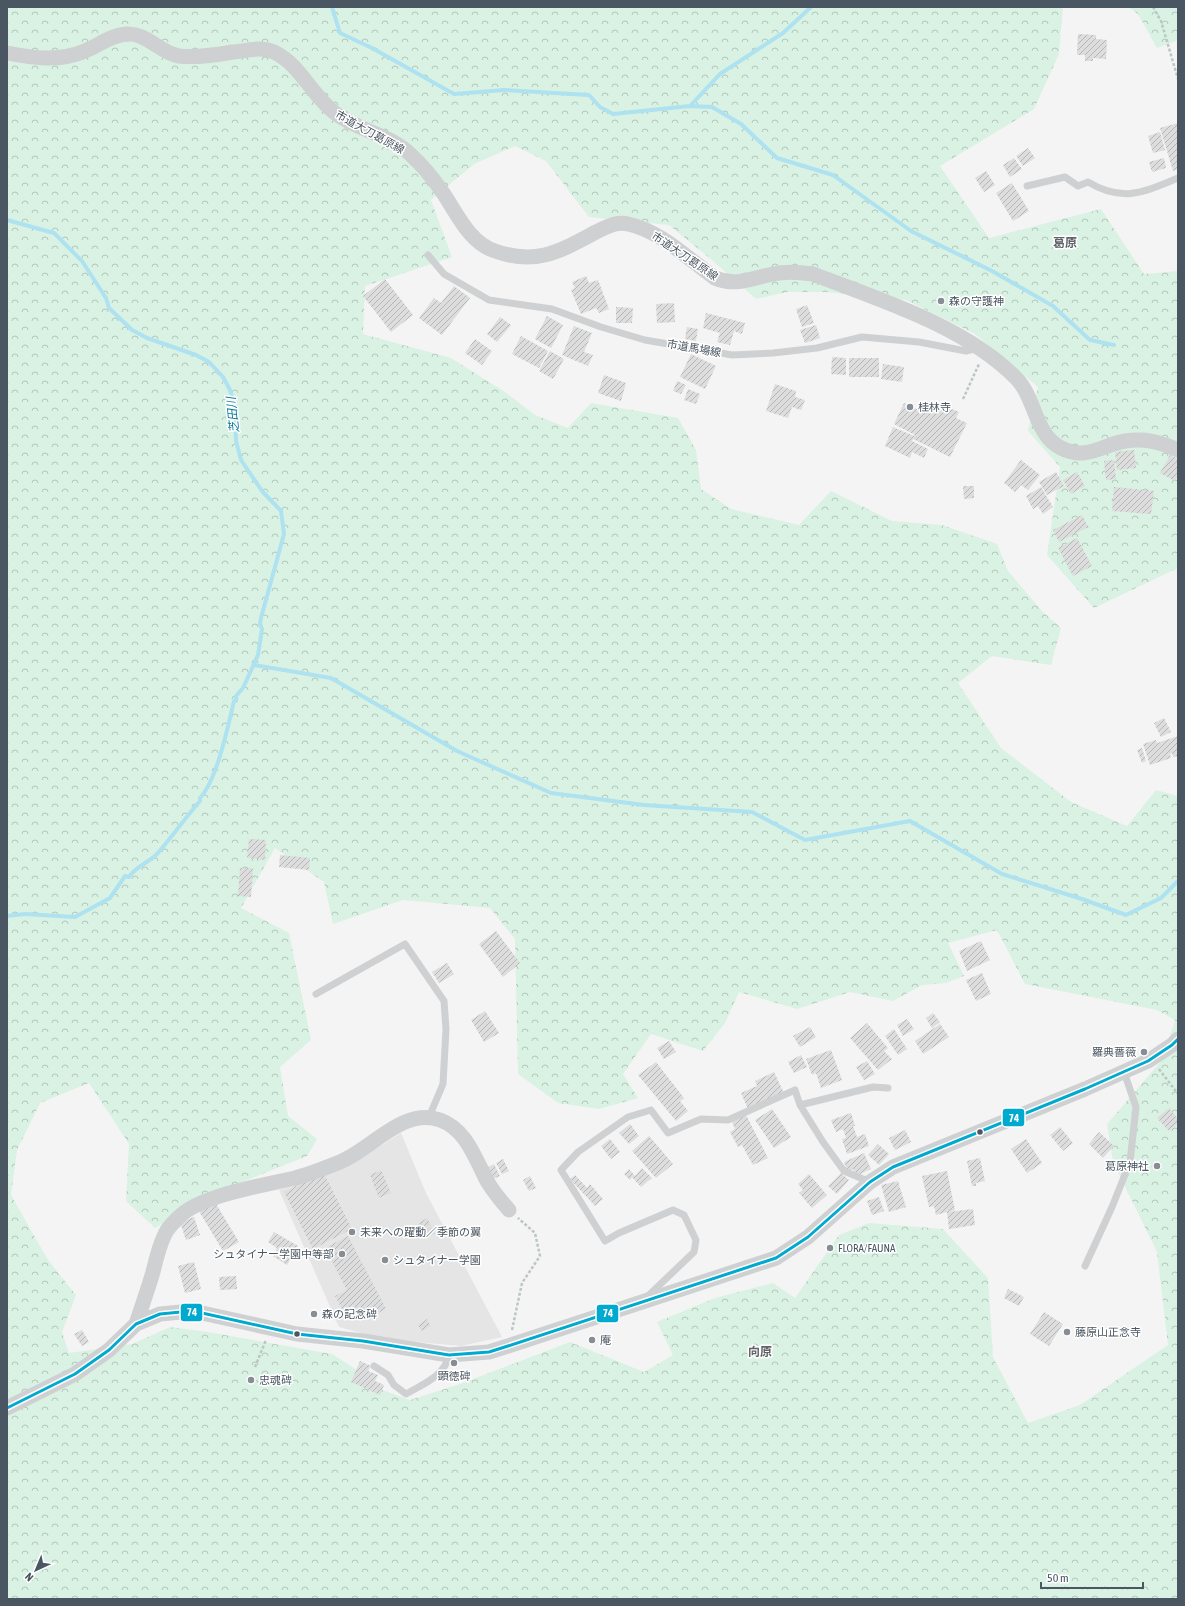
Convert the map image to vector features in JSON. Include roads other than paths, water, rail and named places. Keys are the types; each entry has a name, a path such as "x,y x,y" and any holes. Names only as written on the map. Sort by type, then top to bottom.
{"street":[{"name":"市道大刀葛原線","path":"7,53 43,59 67,57 84,51 114,36 129,34 136,34 165,51 177,55 188,56 229,53 260,48 271,51 283,57 294,66 334,113 397,144 410,154 431,177 470,233 478,242 491,250 517,257 533,258 558,252 609,225 626,223 642,228 658,236 715,278 723,282 741,282 786,272 813,274 935,323 982,350 1018,379 1027,391 1042,430 1061,448 1073,452 1092,452 1125,441 1149,440 1160,442 1178,450"},
{"path":"7,1408 89,1365 109,1350 136,1324 160,1314 192,1312 202,1313 297,1334 363,1341 449,1355 489,1352 776,1258 808,1237 870,1182 893,1167 1085,1089 1152,1059 1176,1044"},
{"path":"136,1324 165,1234 181,1215 194,1206 235,1192 296,1177 329,1166 360,1152 392,1129 408,1121 429,1117 449,1124 465,1139 488,1182 509,1210"}],"lane":[{"path":"1027,186 1065,177 1078,186 1088,182 1097,187 1128,195 1152,189 1178,178"},
{"name":"市道馬場線","path":"428,255 444,274 489,300 552,310 645,340 732,355 773,353 818,348 862,337 919,342 966,351 982,350"},
{"path":"316,994 405,944 444,1002 446,1029 443,1084 429,1117"},
{"path":"1085,1266 1112,1207 1130,1162 1136,1107 1124,1072"},
{"path":"800,1105 873,1086 888,1088"},
{"path":"642,1302 694,1252 696,1240 684,1214 673,1210 619,1233 606,1241 561,1170 578,1152 628,1117 651,1110 668,1134 701,1119 728,1120 795,1090 800,1105 844,1171 870,1182"},
{"path":"374,1366 388,1375 394,1385 406,1394 440,1374 447,1363 449,1355"}],"waterway":[{"path":"332,7 340,33 372,48 454,94 504,90 589,95 600,107 613,114 690,106 712,107 741,124 777,158 833,175 911,231 992,271 1053,306 1090,340 1114,345"},
{"path":"690,106 720,74 783,33 811,7"},
{"name":"芝田川","path":"7,220 54,233 82,261 106,298 109,308 132,330 147,338 196,355 209,362 223,377 230,390 235,408 236,441 241,460 262,491 281,511 284,534 261,618 260,624 262,629 258,655 243,688 236,696 236,701 234,701 217,766 212,779 200,798 200,801 157,854 135,870 129,877 125,876 110,898 75,917 25,914 7,916"},
{"path":"254,665 331,678 457,751 551,793 644,805 752,812 805,840 910,821 1002,874 1082,899 1126,915 1161,898 1178,881"}],"place":[{"name":"森の守護神","path":"941,301"},
{"name":"桂林寺","path":"910,407"},
{"name":"羅典薔薇","path":"1144,1052"},
{"name":"葛原神社","path":"1157,1166"},
{"name":"未来への躍動／季節の翼","path":"352,1232"},
{"name":"FLORA/FAUNA","path":"830,1248"},
{"name":"シュタイナー学園中等部","path":"342,1254"},
{"name":"シュタイナー学園","path":"385,1260"},
{"name":"森の記念碑","path":"314,1314"},
{"name":"藤原山正念寺","path":"1067,1332"},
{"name":"庵","path":"592,1340"},
{"name":"顕徳碑","path":"454,1363"},
{"name":"忠魂碑","path":"251,1380"}],"district":[{"name":"葛原","path":"1065,243"},
{"name":"向原","path":"760,1352"}]}
